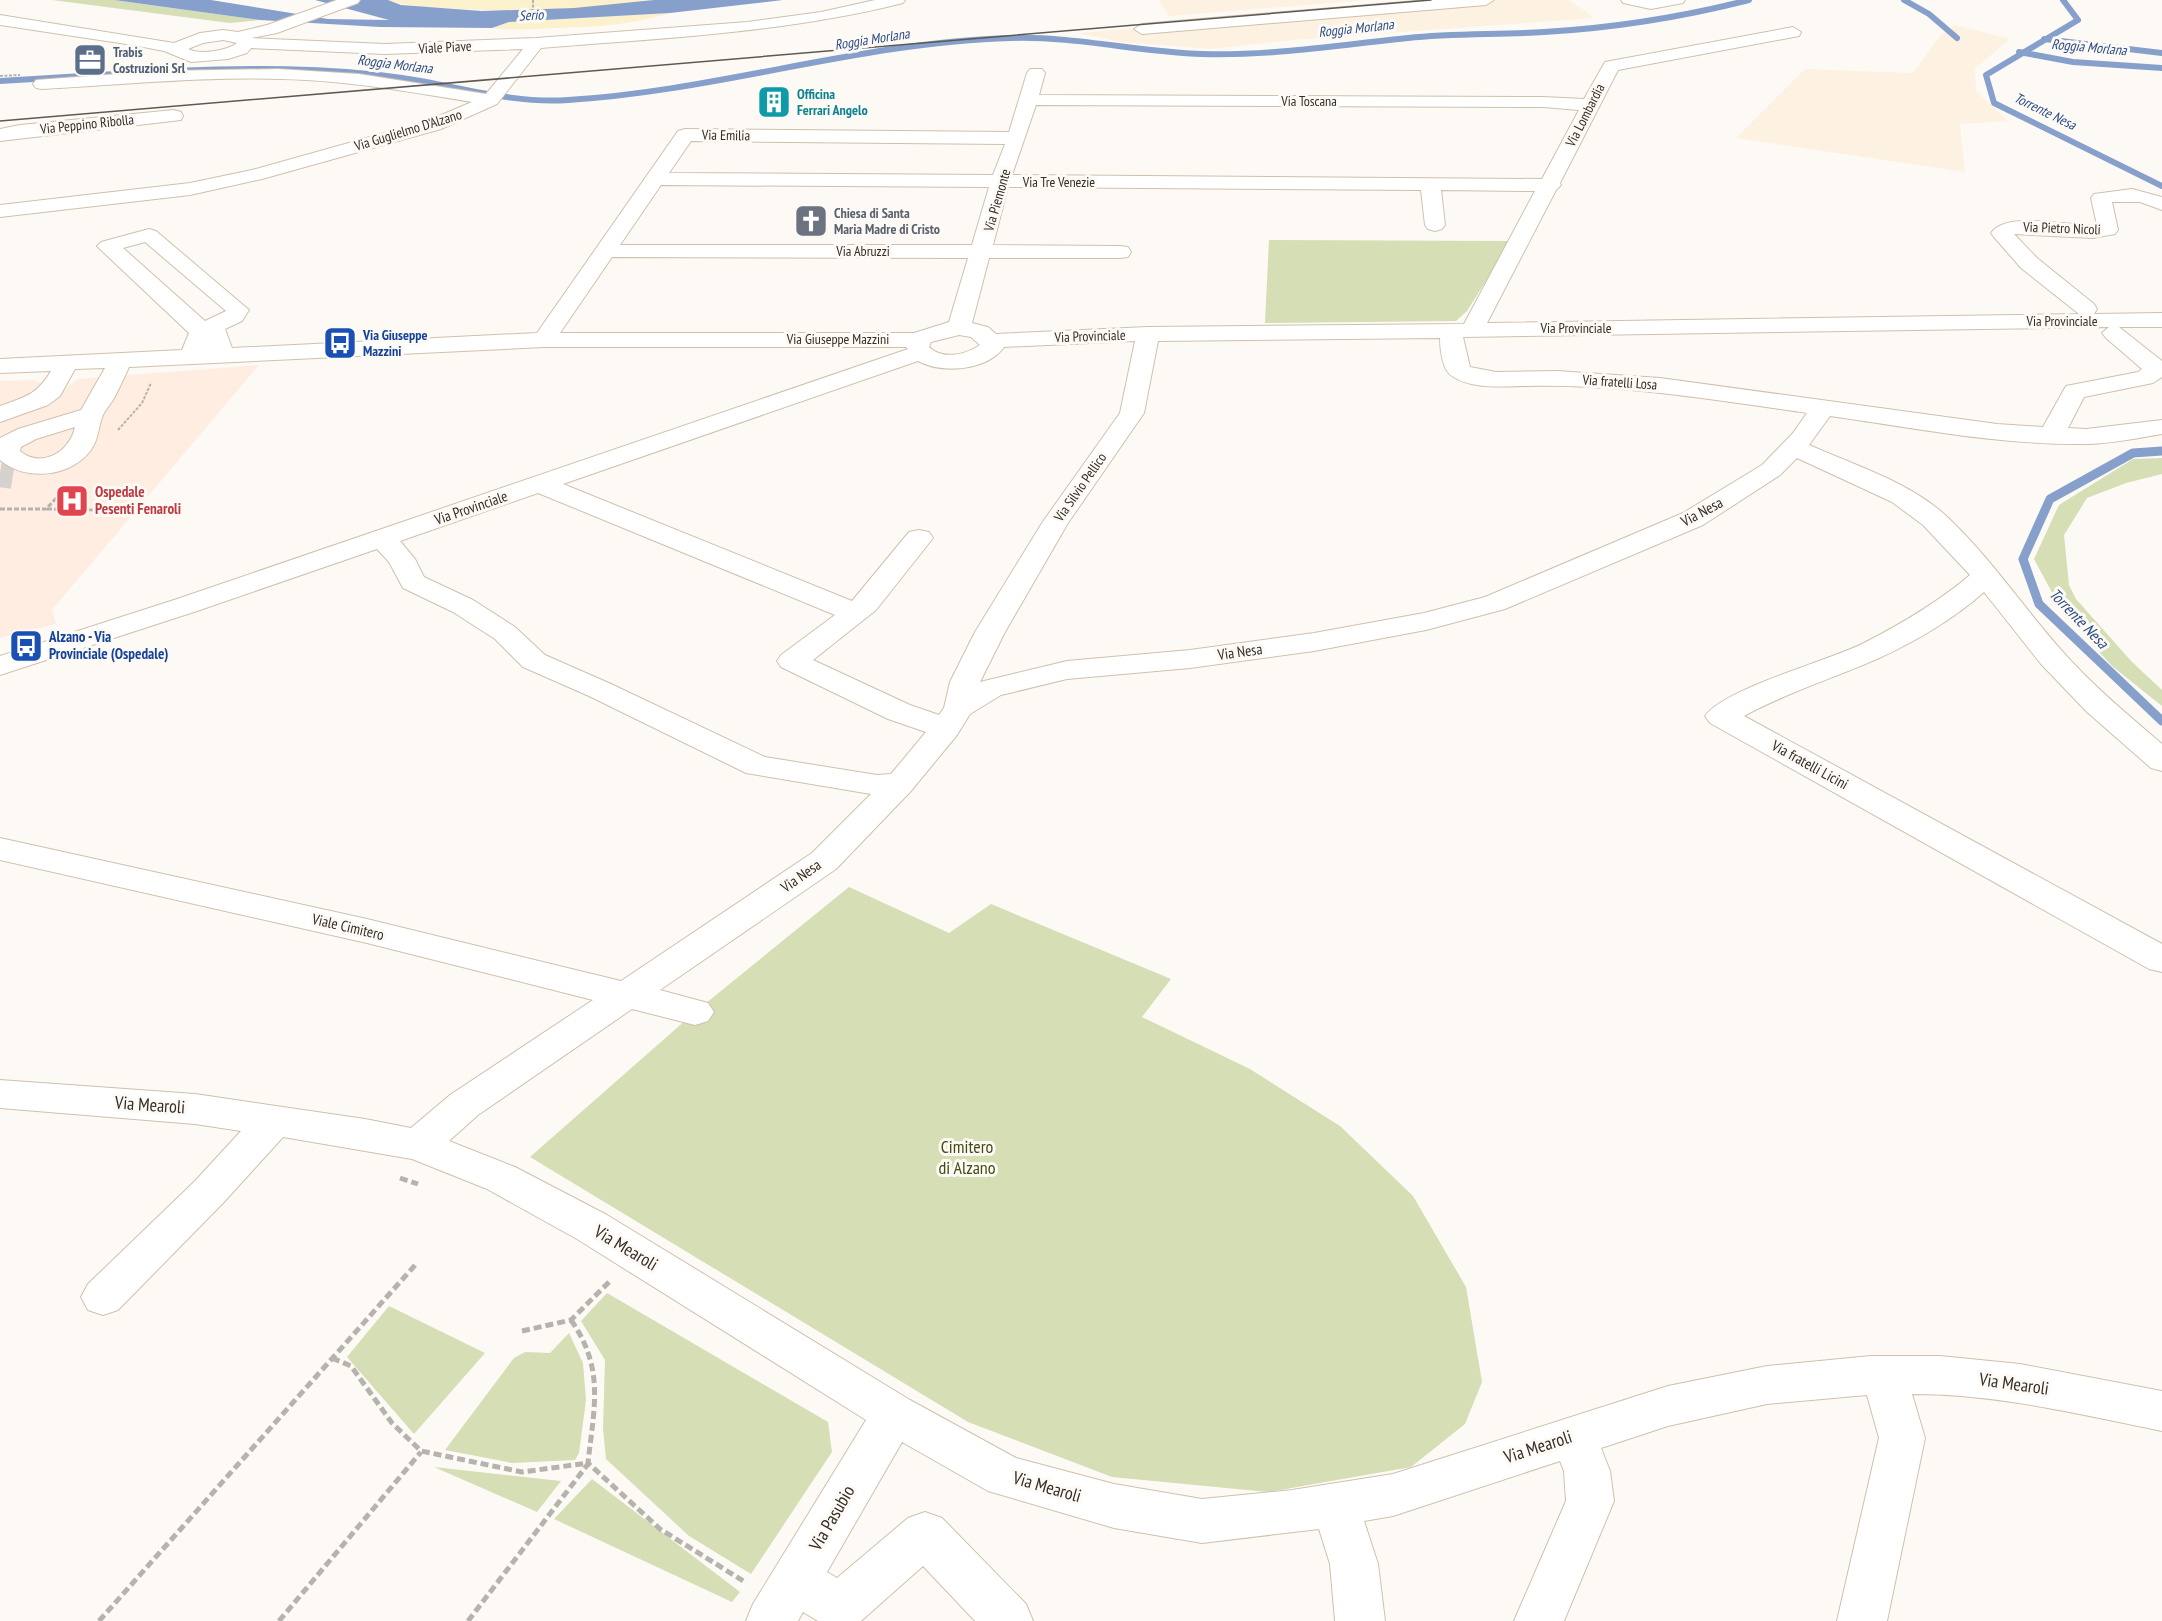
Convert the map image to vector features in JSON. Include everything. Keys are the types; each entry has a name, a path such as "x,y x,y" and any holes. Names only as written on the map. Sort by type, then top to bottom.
{"street":[{"path":"0,20 133,40 177,50 184,55 199,57 352,0"},
{"path":"536,43 747,27 821,17 897,0"},
{"path":"1143,29 1486,0"},
{"path":"1629,0 1651,4 1677,0"},
{"name":"Via Lombardia","path":"1462,329 1551,185 1589,105 1611,66 1793,32"},
{"path":"133,40 195,39 214,36 251,38"},
{"name":"Viale Piave","path":"251,38 279,45 319,48 395,49 536,43"},
{"name":"Viale Piave","path":"251,38 319,48"},
{"path":"177,50 183,44 195,39"},
{"name":"Via Guglielmo D'Alzano","path":"0,211 162,194 234,180 427,127 465,113 495,96 536,43"},
{"name":"Via Piemonte","path":"959,328 983,250 1000,182 1017,138 1036,73"},
{"path":"42,84 207,75 279,74 368,81 495,96"},
{"name":"Via Toscana","path":"1028,99 1543,102 1589,105"},
{"name":"Via Peppino Ribolla","path":"0,135 20,131 174,116"},
{"name":"Via Emilia","path":"544,340 685,135 1017,138"},
{"name":"Via Tre Venezie","path":"653,179 1551,185"},
{"path":"1430,184 1435,225"},
{"name":"Via Pietro Nicoli","path":"2085,309 2029,262 2001,233 2012,227 2093,232 2108,230 2101,198 2119,194 2141,196 2162,204"},
{"path":"190,356 201,333 195,324 108,246 149,235 238,309 234,316 217,322 195,324"},
{"name":"Via Abruzzi","path":"605,251 1120,252"},
{"name":"Via Provinciale","path":"991,341 1148,334 2162,320"},
{"path":"217,322 213,326 223,355"},
{"path":"920,346 940,360 976,358 992,347 991,341 981,333 959,328"},
{"name":"Via Provinciale","path":"7,668 539,484 920,346 935,331 959,328"},
{"name":"Via fratelli Losa","path":"1462,329 1452,348 1455,365 1459,371 1471,376 1496,379 1557,378 1660,385 1824,407"},
{"path":"2051,436 2075,391 2145,378 2157,369 2114,333"},
{"name":"Via Silvio Pellico","path":"952,718 965,681 990,632 1055,522 1132,413 1148,334"},
{"name":"Via Giuseppe Mazzini","path":"0,366 544,340 854,338 920,346"},
{"path":"13,475 43,468 65,459 78,449 88,434 90,415 122,360"},
{"path":"0,415 39,400 51,391 67,363"},
{"path":"1824,407 1997,432 2051,436 2086,437 2162,427"},
{"name":"Via Nesa","path":"412,1169 464,1105 824,861 900,784 952,718 990,689 1067,670 1190,659 1314,642 1426,621 1495,603 1693,519 1772,470 1824,407"},
{"path":"43,468 14,460 7,453 5,445 27,434 90,415"},
{"path":"1793,447 1901,496 1933,519 1986,576 2052,658 2097,705 2162,761"},
{"path":"539,484 856,613"},
{"path":"382,538 401,559 413,582 463,606 505,633 534,661 600,690 757,766 877,784 900,784"},
{"path":"919,538 866,604 792,661 899,712 952,718"},
{"name":"Via fratelli Licini","path":"1986,576 1951,606 1871,651 1762,694 1721,716 2162,960"},
{"path":"990,632 995,671 1007,683"},
{"name":"Viale Cimitero","path":"0,849 367,931 695,1012"},
{"name":"Via Mearoli","path":"0,1094 195,1109 274,1120 412,1169 501,1178 592,1227 894,1414 1005,1476 1114,1506 1202,1521 1292,1512 1393,1495 1668,1406 1767,1385 1884,1376 1940,1375 2020,1383 2162,1411"},
{"path":"103,1297 208,1192 274,1120"},
{"path":"1862,1621 1902,1438 1884,1376"},
{"name":"Via Pasubio","path":"783,1601 894,1414"},
{"path":"1539,1621 1590,1502 1587,1471 1574,1436"},
{"path":"1335,1504 1354,1564 1360,1621"},
{"path":"783,1601 842,1614 925,1534 1008,1621"}],"path":[{"path":"533,0 534,22"},
{"path":"46,509 95,510"},
{"path":"99,1621 416,1264"},
{"path":"522,1331 571,1320 615,1276"},
{"path":"468,1621 588,1463 596,1382 585,1340 571,1320"},
{"path":"332,1358 351,1366 392,1424 422,1451 522,1472 588,1463 660,1528 738,1579 783,1601"},
{"path":"279,1621 422,1451"}],"shaded area":[{"path":"1159,0 1369,0 1169,16"},
{"path":"1461,0 1570,0 1594,18 1294,40 1210,49 1120,42 1078,33"},
{"path":"1955,25 2010,39 1975,68 1976,91 2008,121 1960,124 1965,172 1736,138 1805,69 1913,73 1939,37"},
{"name":"Ospedale Pesenti Fenaroli","path":"259,365 52,610 56,624 0,638 0,381 34,380 62,391 78,379"}],"green space":[{"path":"52,0 114,0 260,20 230,23"},
{"path":"1269,240 1511,241 1467,311 1456,321 1265,323"},
{"path":"2162,458 2162,474 2126,483 2087,498 2064,535 2069,585 2076,599 2132,662 2162,690 2162,706 2112,666 2062,611 2034,559 2059,505 2133,459"},
{"name":"Cimitero di Alzano","path":"849,887 949,933 991,904 1171,979 1142,1017 1250,1069 1340,1126 1413,1196 1466,1287 1482,1382 1465,1424 1411,1467 1268,1492 1112,1477 968,1422 530,1157 695,1012"},
{"path":"607,1293 828,1422 832,1452 751,1574 689,1536 606,1459 603,1429 605,1360 581,1321"},
{"path":"389,1306 485,1353 414,1434 347,1357"},
{"path":"569,1333 583,1363 586,1400 579,1453 575,1460 512,1463 445,1450 514,1358 525,1352 550,1353"},
{"path":"434,1467 561,1481 537,1512"},
{"path":"592,1479 740,1592 732,1602 554,1519"}],"sand":[{"path":"388,0 654,0 603,7 524,11 425,7"},
{"path":"670,13 628,23 599,26 524,30 492,28 509,22"}],"water":[{"name":"Serio","path":"114,0 211,0 328,19 389,20 315,0 388,0 401,5 482,11 574,8 654,0 783,0 670,13 509,22 492,28 380,27 260,20"}],"waterway":[{"name":"Roggia Morlana","path":"171,71 258,69 373,74 505,97 547,101 624,95 679,87 844,57 955,41 1035,38 1178,53 1254,53 1425,36 1596,28 1673,17 1749,0"},
{"name":"Roggia Morlana","path":"1904,0 1929,14 1957,38"},
{"name":"Torrente Nesa","path":"2046,39 2078,20 2063,0"},
{"name":"Torrente Nesa","path":"2023,53 2046,39"},
{"path":"2046,39 2162,53"},
{"name":"Torrente Nesa","path":"2019,52 2023,53"},
{"name":"Roggia Morlana","path":"2023,53 2073,62 2162,68"},
{"name":"Torrente Nesa","path":"2023,53 1986,75 1994,103 2162,186"},
{"name":"Roggia Morlana","path":"0,81 149,72"},
{"name":"Torrente Nesa","path":"2162,451 2133,453 2050,499 2023,559 2039,604 2162,721"}],"tunnel":[{"path":"0,473 13,475"}],"tram line":[{"path":"0,121 1431,0"}],"place":[{"name":"Trabis Costruzioni Srl","path":"90,60"},
{"name":"Officina Ferrari Angelo","path":"774,102"},
{"name":"Chiesa di Santa Maria Madre di Cristo","path":"811,221"},
{"name":"Via Giuseppe Mazzini","path":"340,343"},
{"name":"Ospedale Pesenti Fenaroli","path":"72,501"},
{"name":"Alzano - Via Provinciale (Ospedale)","path":"26,646"}]}
